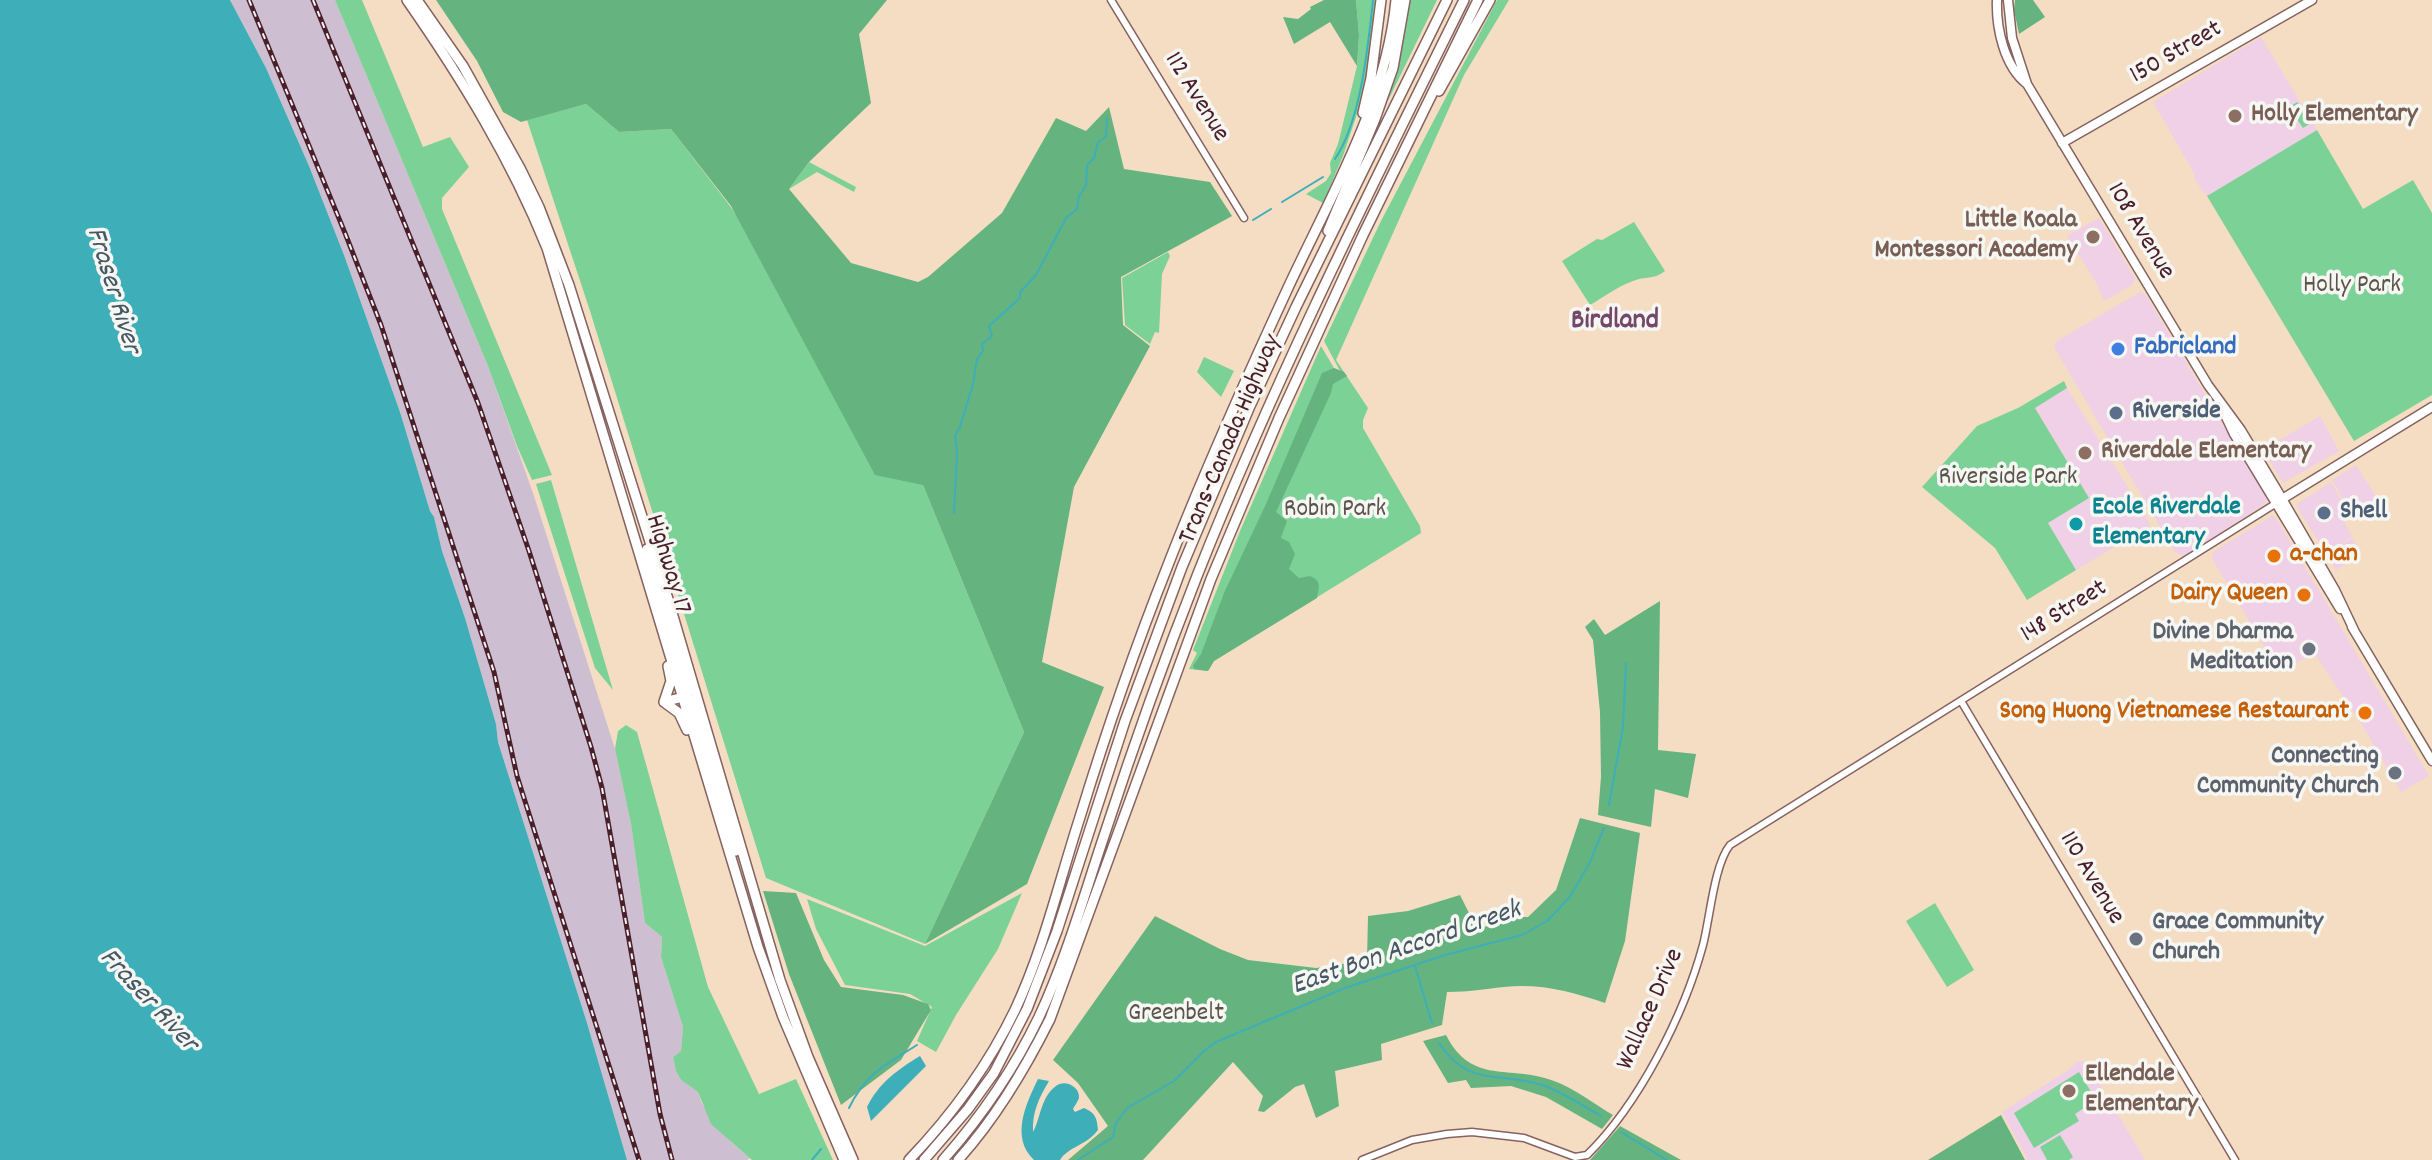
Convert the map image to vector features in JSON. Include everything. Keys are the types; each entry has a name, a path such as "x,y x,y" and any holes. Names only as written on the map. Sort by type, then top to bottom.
{"highway":[{"name":"Highway 17","path":"407,0 456,71 532,210 563,296 758,947 783,1017 844,1160"},
{"name":"Highway 17","path":"417,0 487,105 539,207 569,285 631,479 793,1018 853,1160"},
{"path":"1341,176 1363,113 1371,78 1381,0"},
{"path":"924,1160 994,1073 1038,983 1111,716 1164,575 1237,400 1341,176 1377,90 1391,36 1396,0"},
{"path":"1315,265 1393,68 1405,0"},
{"name":"Trans-Canada Highway","path":"1059,907 1172,593 1250,406 1315,265 1447,0"},
{"name":"Trans-Canada Highway","path":"1083,916 1141,727 1210,544 1312,311 1464,0"},
{"path":"943,1160 1005,1079 1051,988 1083,916 1211,579 1279,418 1478,0"},
{"path":"1395,170 1490,0"},
{"path":"631,479 650,562 687,687 687,694 683,697 664,702"},
{"path":"645,570 670,676 664,702"},
{"path":"683,697 691,700 740,864 756,898"},
{"path":"664,702 682,717 700,773 718,814"},
{"path":"909,1160 959,1102 984,1067 1005,1030 1059,907"},
{"path":"958,1160 1006,1098 1036,1047 1062,991 1083,916"}],"main road":[{"name":"150 Street","path":"2062,143 2312,0"},
{"name":"108 Avenue","path":"2002,2 2006,53 2020,79 2027,84"},
{"name":"108 Avenue","path":"2002,2 2007,33 2014,44 2027,84 2217,400 2241,430 2278,501 2335,590 2354,630 2432,761"},
{"name":"148 Street","path":"2278,501 2432,407"}],"street":[{"name":"112 Avenue","path":"1111,0 1244,218"},
{"name":"148 Street","path":"1723,857 1730,845 1741,837 2278,501"},
{"name":"110 Avenue","path":"1961,701 2235,1160"},
{"name":"Wallace Drive","path":"1362,1160 1422,1138 1472,1132 1524,1138 1578,1157 1590,1151 1627,1104 1671,1030 1703,947 1723,857"}],"shaded area":[{"path":"230,0 335,0 488,366 534,496 615,749 631,824 645,923 662,937 661,957 683,1027 681,1051 673,1057 676,1071 681,1080 698,1092 702,1104 731,1142 750,1158 747,1160 627,1160 400,412 309,166 266,68"},
{"name":"Holly Elementary","path":"2261,37 2317,130 2207,196 2195,180 2194,173 2153,102"},
{"path":"2099,218 2135,278 2132,285 2104,301 2067,236"},
{"path":"2140,292 2146,295 2267,498 2265,504 2184,556 2175,552 2054,347 2057,341"},
{"name":"Riverdale Elementary","path":"2067,388 2151,525 2076,570 2047,523 2089,498 2035,408"},
{"path":"2320,416 2339,451 2283,483 2263,450"},
{"path":"2356,465 2379,501 2353,516 2332,480"},
{"path":"2331,482 2351,517 2344,522 2352,536 2336,547 2352,538 2361,554 2336,570 2297,507 2298,503"},
{"path":"2272,516 2429,776 2401,792 2361,723 2314,653 2280,672 2212,559 2213,552"},
{"name":"Ellendale Elementary","path":"2078,1061 2088,1065 2145,1160 2028,1160 2002,1112"}],"green space":[{"path":"335,0 362,0 423,147 450,137 469,167 442,198 442,209 552,475 532,480 488,366"},
{"path":"436,0 887,0 859,34 871,103 809,162 789,189 851,263 918,282 928,277 1002,213 1056,118 1086,131 1109,107 1124,169 1210,182 1232,216 1121,277 1123,325 1150,346 1074,487 1042,662 1104,687 1027,884 925,944 1024,732 923,485 875,475 731,206 671,129 619,132 586,104 521,122 503,112 477,61"},
{"path":"1324,0 1356,0 1359,35 1357,66 1330,22 1294,44 1283,17 1298,19 1310,7"},
{"path":"1356,0 1376,0 1372,50 1360,105 1323,203 1306,194 1326,181 1331,173 1330,163 1338,144 1357,66 1359,35"},
{"path":"1410,0 1437,0 1388,101 1401,54"},
{"name":"Robin Park","path":"1497,0 1509,0 1464,75 1336,360 1368,408 1363,428 1420,526 1421,533 1214,661 1208,671 1189,669 1197,653 1193,650 1240,531 1321,346 1334,368 1340,371 1324,341 1381,221"},
{"path":"2015,0 2033,0 2045,17 2019,34"},
{"path":"2297,102 2311,123 2303,128 2296,118 2283,121 2277,116"},
{"path":"586,104 619,132 671,129 730,206 923,485 1024,732 925,944 766,878 590,311 527,120"},
{"name":"Holly Park","path":"2317,130 2363,209 2413,180 2432,213 2432,395 2354,441 2207,196"},
{"path":"809,162 856,187 854,192 817,172 789,189"},
{"path":"1634,222 1665,271 1627,283 1590,305 1562,261 1597,239 1602,240"},
{"path":"1168,252 1170,256 1162,274 1159,333 1155,332 1150,344 1125,325 1122,278"},
{"path":"1204,357 1234,371 1221,397 1197,372"},
{"path":"1334,368 1347,376 1333,384 1276,512 1287,521 1281,538 1289,542 1295,554 1289,569 1299,578 1310,576 1316,580 1319,585 1317,598 1214,661 1208,671 1194,669 1224,593 1322,373"},
{"name":"Riverside Park","path":"2064,381 2067,388 2035,408 2089,498 2048,523 2076,570 2027,600 1995,548 1922,487 1977,426 2018,408"},
{"path":"551,480 613,690 595,668 536,484"},
{"path":"1660,601 1658,750 1696,754 1688,798 1655,789 1651,827 1598,815 1600,712 1593,640 1585,627 1594,619 1605,635"},
{"path":"626,725 637,732 708,987 759,1094 796,1079 833,1160 752,1160 711,1124 698,1092 681,1080 676,1071 673,1057 681,1051 683,1027 661,957 662,937 645,923 631,824 615,749 618,731"},
{"name":"Greenbelt","path":"1580,818 1640,833 1625,941 1605,1003 1568,992 1531,986 1447,992 1442,1025 1381,1044 1382,1060 1335,1071 1339,1106 1316,1118 1304,1084 1295,1087 1264,1112 1258,1111 1263,1096 1233,1062 1143,1160 1068,1160 1108,1126 1078,1083 1053,1060 1155,916 1248,960 1316,968 1367,960 1368,916 1408,911 1460,895 1478,931 1502,917 1528,917 1556,890"},
{"path":"763,891 796,893 824,960 841,987 903,995 928,1004 931,1010 901,1060 841,1105 789,974"},
{"path":"1022,893 998,949 936,1052 917,1041 932,1007 910,994 845,985 816,929 807,899 925,946"},
{"path":"1935,903 1974,970 1947,987 1906,921"},
{"path":"1446,1035 1456,1051 1480,1067 1554,1081 1613,1115 1602,1129 1546,1097 1511,1086 1471,1088 1466,1080 1448,1083 1423,1041"},
{"path":"2079,1072 2096,1100 2075,1114 2079,1121 2034,1148 2014,1113"},
{"path":"2001,1115 2025,1160 1928,1160"},
{"path":"1620,1126 1681,1160 1590,1160"},
{"path":"2060,1135 2073,1157 2069,1160 2047,1160 2040,1147"}],"water":[{"name":"Fraser River","path":"0,0 230,0 266,68 309,166 400,412 627,1160 0,1160"},
{"path":"920,1056 926,1066 871,1121 867,1107 877,1091 896,1072"},
{"path":"1038,1079 1049,1081 1037,1105 1033,1132 1047,1096 1063,1083 1074,1087 1079,1094 1073,1109 1075,1112 1084,1108 1096,1120 1098,1130 1060,1160 1034,1160 1023,1141 1022,1120"}],"waterway":[{"path":"1335,159 1344,143 1357,104 1373,0"},
{"path":"954,513 955,435 973,384 977,359 983,351 982,344 992,336 989,326 1020,298 1020,292 1036,275 1066,218 1077,209 1079,196 1086,186 1087,165 1094,158 1098,142 1106,137 1107,118"},
{"path":"1282,202 1323,177"},
{"path":"1253,220 1271,209"},
{"name":"East Bon Accord Creek","path":"1609,805 1623,727 1626,663"},
{"name":"East Bon Accord Creek","path":"1078,1160 1113,1137 1116,1123 1127,1108 1174,1081 1216,1042 1345,988 1445,955 1522,935 1547,921 1569,898 1589,864 1604,828"},
{"path":"1415,966 1432,1023"},
{"path":"1439,1043 1451,1058 1474,1073 1545,1086 1601,1116"},
{"path":"849,1108 870,1078 917,1045"},
{"path":"1621,1132 1667,1160"},
{"path":"812,1160 821,1149"}],"railway":[{"path":"249,0 381,325 494,672 517,776 639,1160"},
{"path":"313,0 478,403 591,747 602,788 660,1114 672,1160"}],"place":[{"name":"Holly Elementary","path":"2235,116"},
{"name":"Little Koala Montessori Academy","path":"2093,237"},
{"name":"Fabricland","path":"2118,349"},
{"name":"Riverside","path":"2116,413"},
{"name":"Riverdale Elementary","path":"2085,453"},
{"name":"Shell","path":"2324,513"},
{"name":"Ecole Riverdale Elementary","path":"2076,524"},
{"name":"a-chan","path":"2274,556"},
{"name":"Dairy Queen","path":"2304,595"},
{"name":"Divine Dharma Meditation","path":"2309,649"},
{"name":"Song Huong Vietnamese Restaurant","path":"2365,713"},
{"name":"Connecting Community Church","path":"2395,773"},
{"name":"Grace Community Church","path":"2136,939"},
{"name":"Ellendale Elementary","path":"2069,1091"}],"district":[{"name":"Birdland","path":"1615,323"}]}
